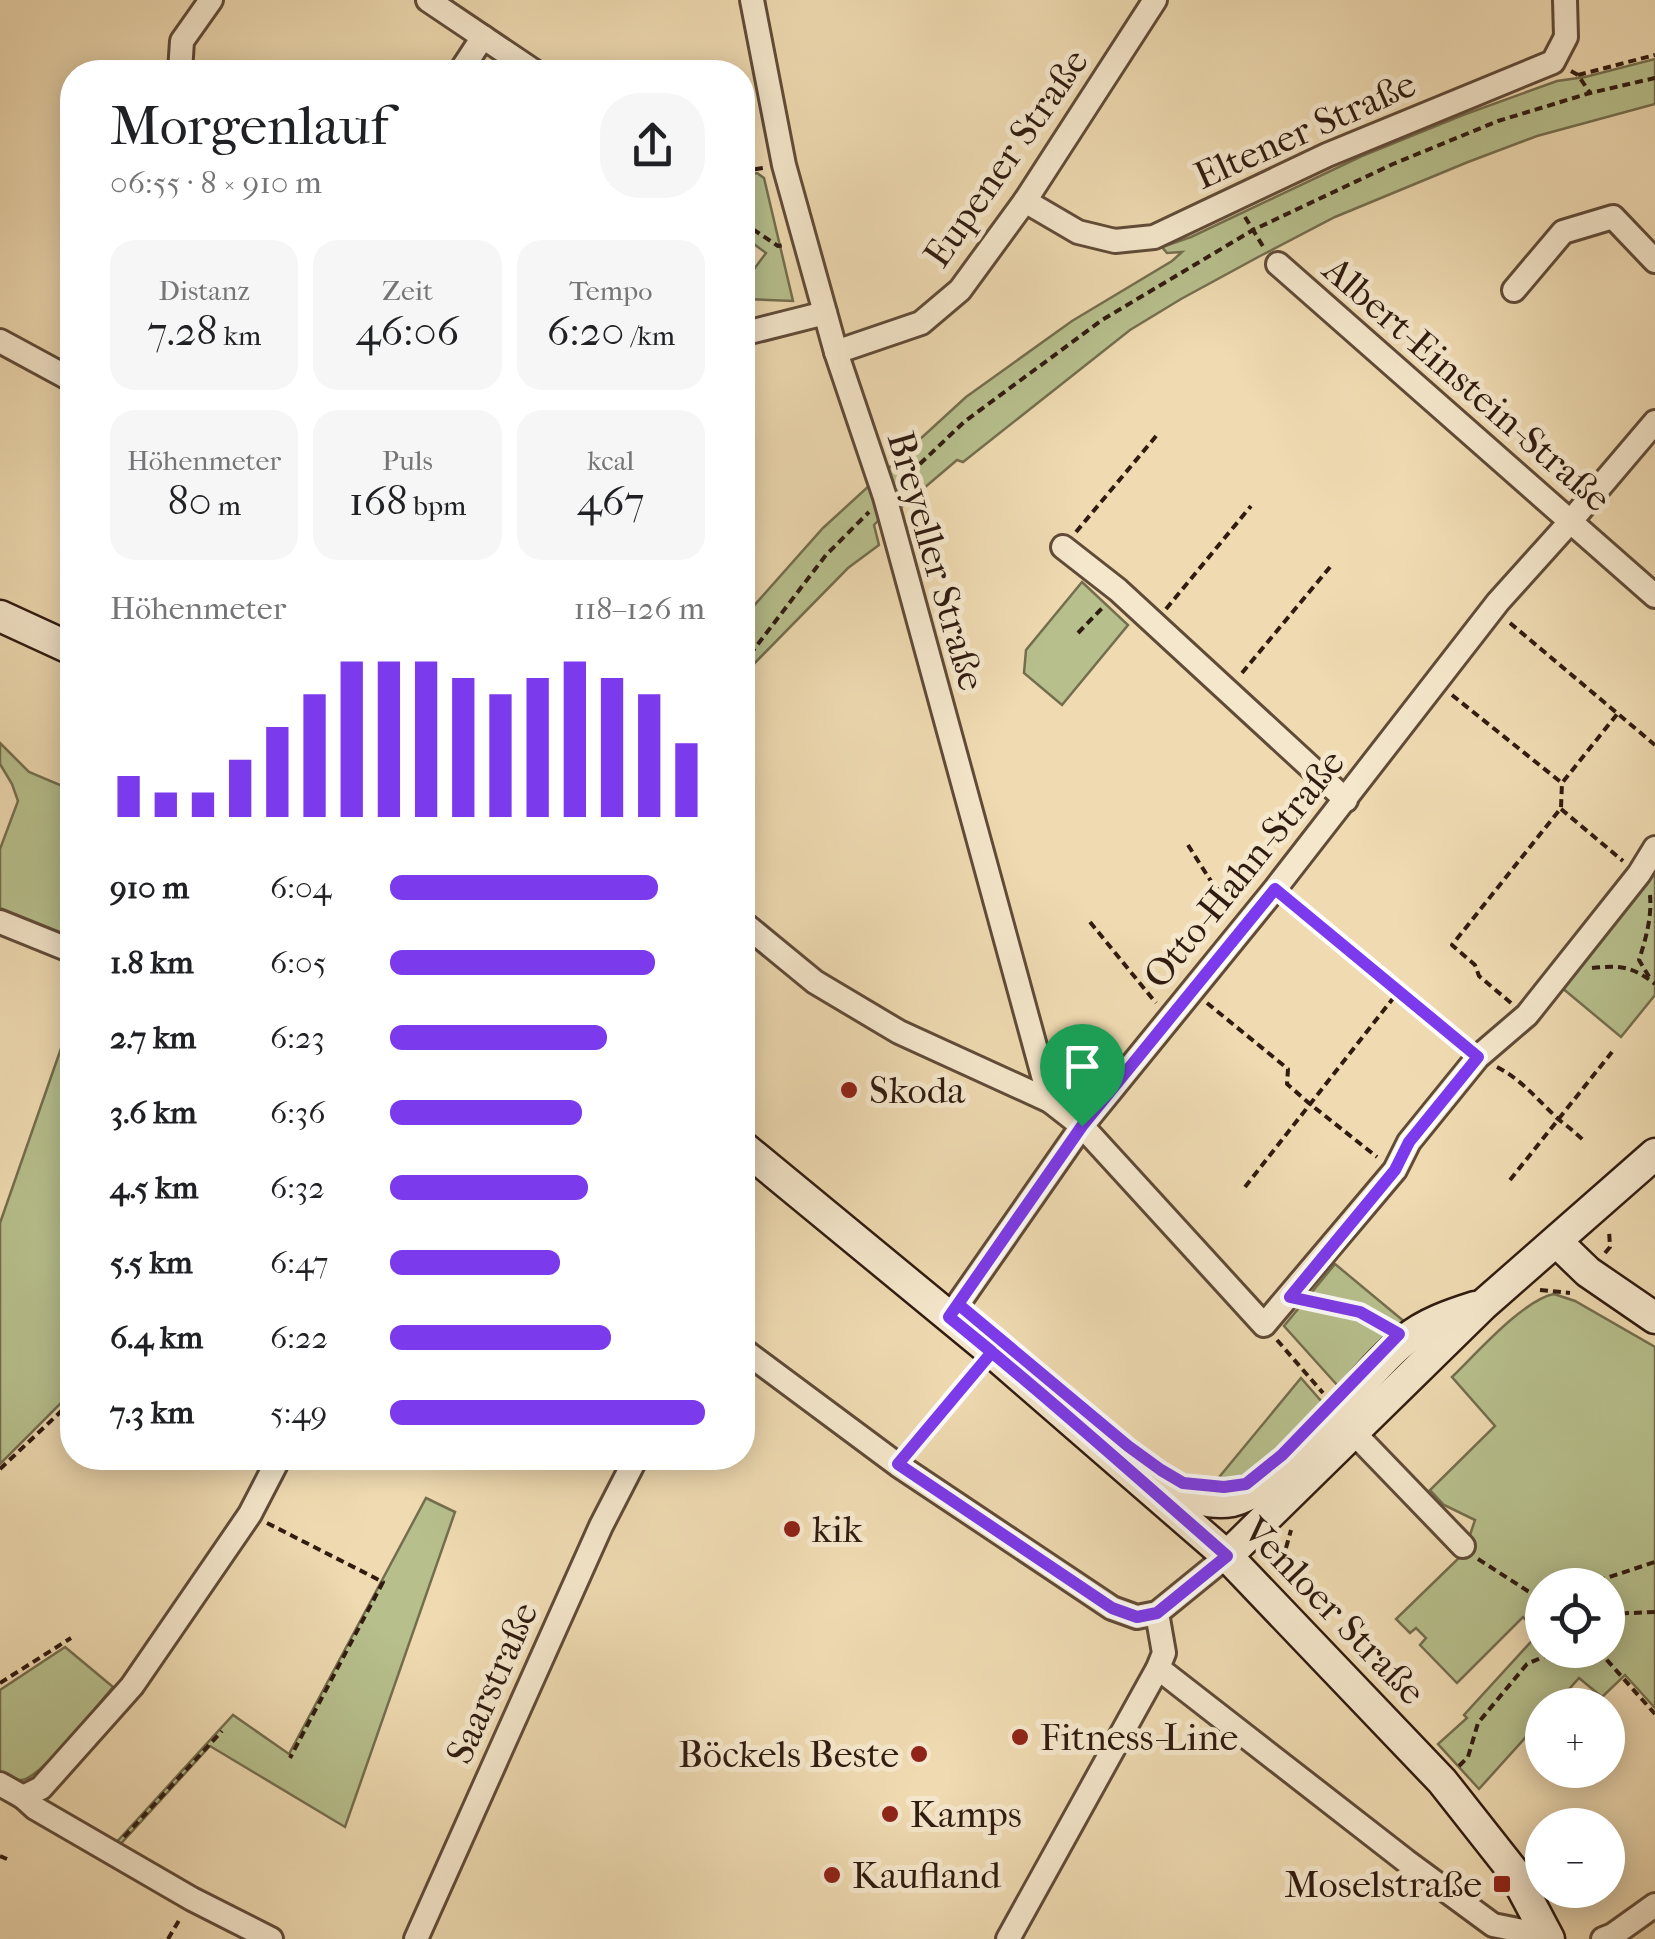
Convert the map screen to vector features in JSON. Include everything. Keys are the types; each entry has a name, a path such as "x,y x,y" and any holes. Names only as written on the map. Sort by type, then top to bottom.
{"main road":[{"path":"0,616 60,644"},
{"path":"1227,1556 1482,1305 1655,1154"},
{"name":"Venloer Straße","path":"755,1157 992,1352 1227,1556 1442,1780 1513,1871 1549,1938"},
{"path":"1556,1242 1588,1272 1655,1318"},
{"path":"1138,1477 1198,1500 1230,1502 1257,1491 1405,1340 1444,1316 1482,1305"}],"street":[{"path":"181,60 182,41 210,0"},
{"path":"428,0 518,60"},
{"name":"Breyeller Straße","path":"752,0 784,166 836,352 884,497 1050,1101"},
{"name":"Eupener Straße","path":"836,352 921,323 960,290 1025,201 1156,0"},
{"name":"Eltener Straße","path":"1025,201 1078,232 1114,241 1154,237 1328,155 1554,62 1566,37 1565,0"},
{"path":"468,60 484,37"},
{"path":"1514,290 1563,232 1613,217 1655,261"},
{"name":"Albert-Einstein-Straße","path":"1278,264 1655,596"},
{"path":"755,331 825,313"},
{"path":"0,341 60,374"},
{"name":"Otto-Hahn-Straße","path":"949,1317 1082,1126 1346,800 1498,602 1655,422"},
{"path":"1063,547 1118,590 1346,800"},
{"path":"755,933 815,982 899,1032 1050,1101 1082,1126 1264,1325 1395,1170 1409,1142 1478,1057 1527,1015 1639,874 1655,848"},
{"path":"0,922 60,946"},
{"path":"755,1359 891,1460 1112,1608 1147,1615 1227,1556"},
{"path":"1354,1433 1463,1546"},
{"path":"23,1797 41,1788 132,1686 250,1514 273,1470"},
{"name":"Saarstraße","path":"416,1939 630,1470"},
{"path":"1008,1939 1158,1668 1164,1653 1147,1615"},
{"path":"1158,1668 1493,1925 1549,1938"},
{"path":"0,1784 192,1899 271,1939"},
{"path":"1603,1939 1655,1905"}],"path":[{"path":"1590,93 1578,75 1655,55"},
{"path":"755,648 826,555 884,497 964,422 1102,320 1254,230 1393,164 1498,121 1655,78"},
{"path":"1235,200 1268,256 1278,264"},
{"path":"755,231 778,246 806,242"},
{"path":"1063,547 1157,435"},
{"path":"1154,624 1250,506"},
{"path":"1226,692 1330,568"},
{"path":"1078,633 1118,590"},
{"path":"1498,602 1512,626 1655,745"},
{"path":"1435,684 1562,782"},
{"path":"1527,1015 1478,976 1475,965 1452,945 1561,808 1562,782 1618,712"},
{"path":"1188,845 1214,886 1250,918"},
{"path":"1275,889 1478,1057 1534,1092 1583,1140"},
{"path":"1090,922 1168,1019"},
{"path":"1568,962 1582,969 1618,966 1655,984"},
{"path":"1191,991 1288,1068 1288,1084 1310,1104 1395,1170"},
{"path":"1245,1187 1398,992"},
{"path":"1510,1180 1612,1052"},
{"path":"1290,1297 1360,1312 1386,1327"},
{"path":"1264,1325 1331,1403"},
{"path":"891,1460 992,1352"},
{"path":"0,1469 60,1413"},
{"path":"250,1514 383,1582 290,1758"},
{"path":"1463,1546 1525,1589"},
{"path":"1625,1572 1655,1562"},
{"path":"1625,1613 1655,1612"},
{"path":"0,1683 71,1638"},
{"path":"1442,1780 1468,1757 1478,1723 1525,1666"},
{"path":"1614,1668 1655,1714"},
{"path":"112,1852 222,1730"},
{"path":"0,1856 7,1859"},
{"path":"168,1939 192,1899"}],"green space":[{"path":"1655,59 1655,104 1537,136 1335,217 1130,330 963,462 957,460 903,506 900,498 874,525 879,545 848,568 755,663 755,604 823,528 966,397 1072,321 1182,252 1167,253 1162,247 1362,156 1463,115 1557,81"},
{"path":"755,173 764,178 793,301 755,299 755,268 766,253 755,245"},
{"path":"1082,582 1128,625 1062,705 1024,673 1026,650"},
{"path":"0,743 29,772 60,785 60,932 0,908 0,849 18,801 0,764"},
{"path":"1655,873 1655,995 1621,1037 1561,987"},
{"path":"60,1051 60,1404 0,1464 0,1223"},
{"path":"1335,1264 1406,1323 1338,1386 1284,1326"},
{"path":"1554,1294 1575,1301 1655,1347 1655,1708 1625,1675 1611,1688 1591,1688 1579,1678 1570,1688 1525,1688 1525,1738 1479,1789 1438,1744 1467,1718 1464,1715 1525,1648 1525,1668 1625,1668 1625,1568 1525,1568 1525,1619 1457,1683 1420,1645 1426,1638 1416,1628 1410,1633 1396,1619 1464,1553 1475,1520 1444,1505 1430,1490 1495,1426 1452,1377 1528,1306"},
{"path":"1301,1378 1322,1402 1263,1464 1249,1473 1216,1481"},
{"path":"426,1498 455,1512 345,1827 210,1746 116,1849 112,1847 233,1715 289,1754"},
{"path":"65,1647 113,1687 43,1767 16,1780 0,1772 0,1690"}],"place":[{"name":"Skoda","path":"849,1090"},
{"name":"kik","path":"792,1529"},
{"name":"Fitness-Line","path":"1020,1737"},
{"name":"Böckels Beste","path":"919,1754"},
{"name":"Kamps","path":"890,1814"},
{"name":"Kaufland","path":"832,1875"},
{"name":"Moselstraße","path":"1502,1884"}],"route":[{"path":"1082,1126 958,1304 949,1317 992,1352 1138,1477 1227,1556 1157,1613 1137,1617 1112,1608 898,1464 992,1352 949,1317 958,1304 1128,1446 1183,1483 1224,1487 1246,1484 1282,1455 1399,1334 1360,1312 1290,1297 1395,1170 1409,1142 1478,1057 1275,889 1082,1126"}]}
